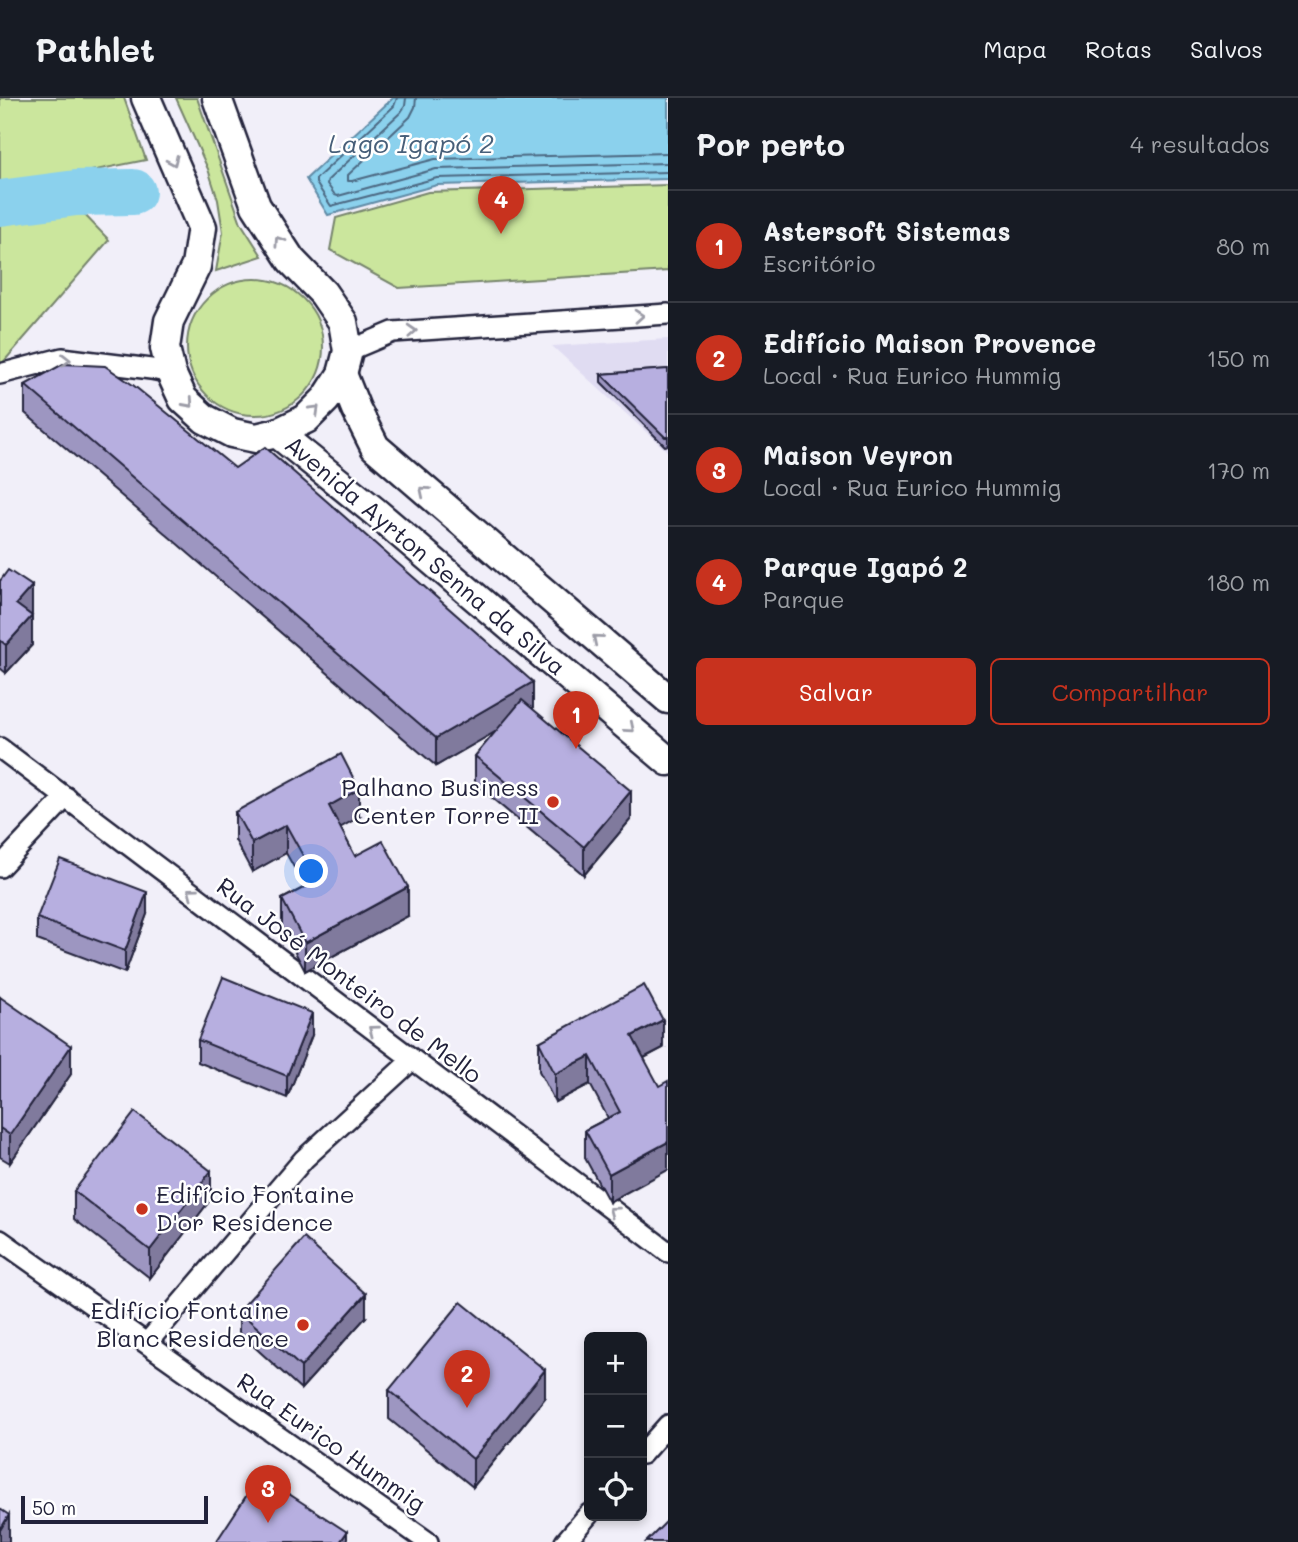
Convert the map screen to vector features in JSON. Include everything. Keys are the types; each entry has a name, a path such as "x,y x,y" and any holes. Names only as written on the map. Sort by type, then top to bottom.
{"main road":[{"path":"146,98 202,227 196,267 169,321 165,348 171,373 183,399 205,419 232,433 256,438 277,433 306,419 326,399 345,363"},
{"name":"Avenida Ayrton Senna da Silva","path":"217,98 256,206 291,260 323,293 344,323 345,363 356,409 375,447 668,699"},
{"name":"Avenida Ayrton Senna da Silva","path":"277,433 374,511 668,761"}],"street":[{"path":"345,363 393,332 668,314"},
{"path":"0,374 62,358 171,373"},
{"name":"Rua José Monteiro de Mello","path":"0,748 668,1252"},
{"path":"0,867 66,797"},
{"path":"147,1343 304,1159 412,1060"},
{"name":"Rua Eurico Hummig","path":"0,1240 428,1542"},
{"path":"647,1448 668,1425"},
{"path":"565,1542 584,1520"}],"shaded area":[{"path":"668,339 668,452 552,346"}],"green space":[{"path":"0,98 124,98 146,160 50,179 109,240 0,366"},
{"path":"176,98 197,98 241,223 262,256 216,271 223,232 218,200 208,169"},
{"path":"668,185 668,271 399,288 330,250 336,218 428,192"},
{"path":"255,279 281,285 303,299 317,321 323,347 317,373 303,395 281,409 255,415 229,409 207,395 193,373 187,347 193,321 207,299 229,285"}],"water":[{"name":"Lago Igapó 2","path":"393,98 668,98 668,179 437,185 328,215 306,179"}],"building":[{"path":"63,364 105,366 133,385 235,468 265,447 533,682 436,738 25,385"},
{"path":"668,369 668,437 665,437 601,374"},
{"path":"8,570 32,586 16,604 32,616 6,645 0,640 0,581"},
{"name":"Palhano Business Center Torre II","path":"522,700 631,791 584,847 475,756"},
{"path":"341,754 359,789 329,806 355,856 383,841 408,887 305,943 282,899 317,881 286,825 252,843 235,812"},
{"path":"60,859 147,892 125,951 37,918"},
{"path":"223,977 312,1013 287,1076 198,1040"},
{"path":"644,985 663,1020 632,1036 659,1086 668,1081 668,1142 609,1174 585,1130 620,1112 590,1056 555,1074 539,1042"},
{"path":"0,997 71,1046 10,1135 0,1128"},
{"name":"Edifício Fontaine D'or Residence","path":"135,1112 211,1171 150,1250 74,1191"},
{"name":"Edifício Fontaine Blanc Residence","path":"304,1238 366,1294 301,1367 239,1311"},
{"path":"461,1302 545,1370 473,1459 389,1390"},
{"path":"260,1475 347,1532 340,1542 216,1542"},
{"path":"0,1509 9,1515 0,1530"},
{"path":"668,1520 668,1542 646,1542"}],"waterway":[{"path":"0,203 76,193 133,192"}],"place":[{"name":"Parque Igapó 2","path":"501,234"},
{"name":"Astersoft Sistemas","path":"576,749"},
{"name":"Palhano Business Center Torre II","path":"553,802"},
{"name":"Edifício Fontaine D'or Residence","path":"142,1209"},
{"name":"Edifício Fontaine Blanc Residence","path":"303,1325"},
{"name":"Edifício Maison Provence","path":"467,1408"},
{"name":"Maison Veyron","path":"268,1523"}]}
